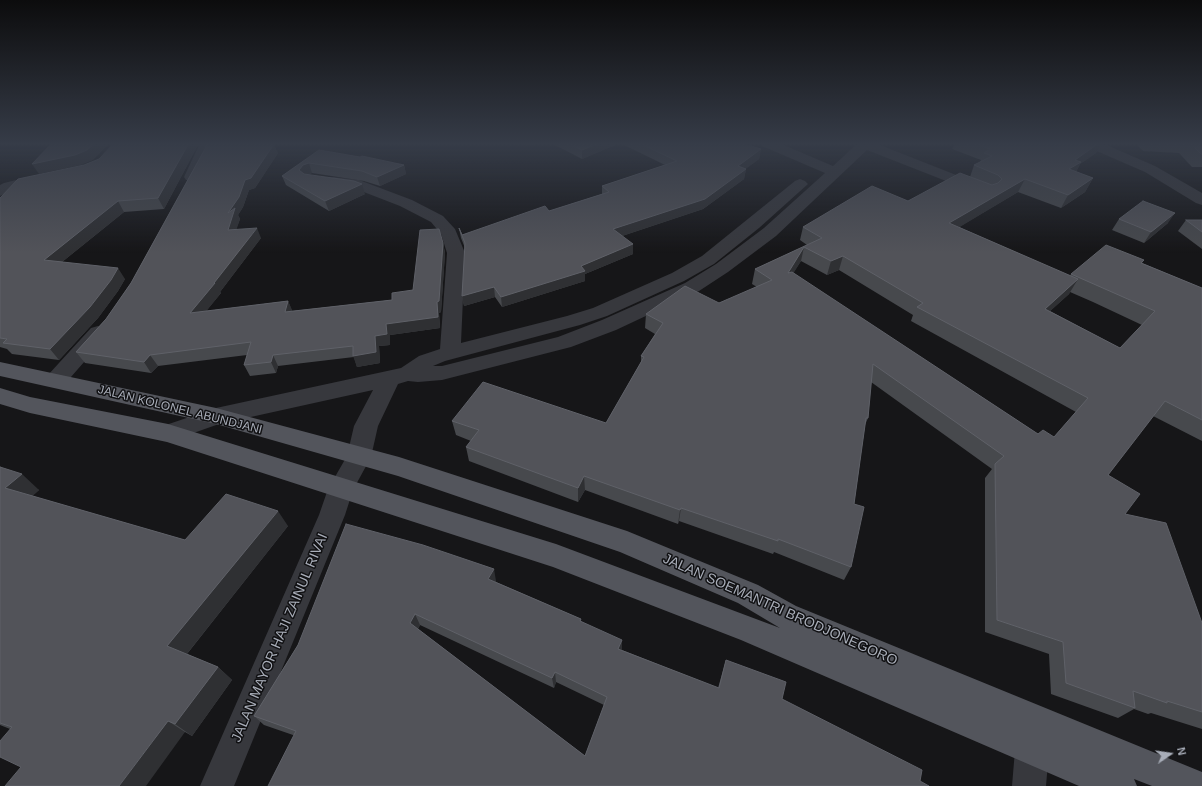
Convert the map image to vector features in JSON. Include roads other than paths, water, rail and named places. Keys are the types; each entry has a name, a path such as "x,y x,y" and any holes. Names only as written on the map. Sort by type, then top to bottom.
{"main road":[{"name":"JALAN KOLONEL ABUNDJANI","path":"0,369 216,416 359,457"},
{"path":"0,396 30,404 168,433 571,562 748,629 1120,786"},
{"name":"JALAN SOEMANTRI BRODJONEGORO","path":"359,457 400,467 458,485 627,543 748,594 786,616 1193,786"}],"street":[{"path":"0,191 9,186 40,180"},
{"path":"183,191 189,180"},
{"path":"320,180 359,185 406,202 437,219 449,233 456,254 450,352"},
{"path":"399,377 426,361 450,352 573,321 606,309 678,276 714,256 753,224 813,180"},
{"path":"168,433 216,416 399,377 442,372 540,349 609,325 692,287 722,268 770,232 817,180"},
{"path":"956,180 986,192"},
{"path":"1167,180 1202,200"},
{"path":"56,380 110,318"},
{"name":"JALAN MAYOR HAJI ZAINUL RIVAI","path":"217,786 332,515 341,489 359,457 366,426 399,377"},
{"path":"1029,786 1032,750"}]}
